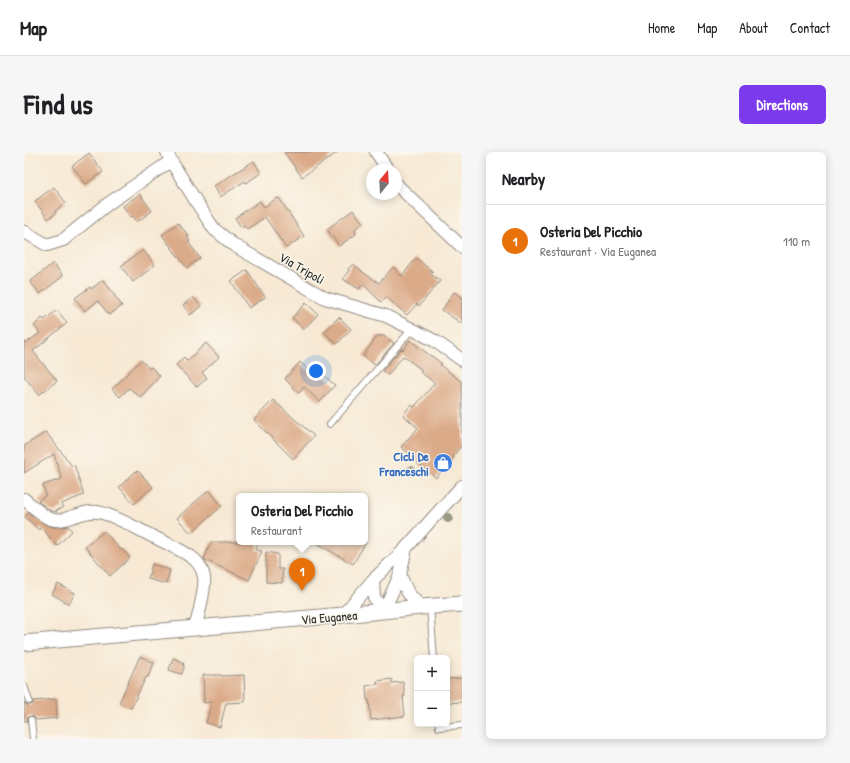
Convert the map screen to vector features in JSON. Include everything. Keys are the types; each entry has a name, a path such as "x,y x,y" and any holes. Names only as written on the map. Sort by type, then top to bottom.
{"street":[{"path":"376,152 384,164"},
{"path":"24,233 25,232 47,245 63,240 169,157"},
{"name":"Via Tripoli","path":"169,157 214,228 235,246 325,298 386,316 412,328 435,341 462,360"},
{"path":"402,190 462,247"},
{"path":"343,615 373,580 406,548 462,486"},
{"path":"24,499 48,518 55,520 61,520 84,513 96,512 110,515 176,548 194,559 200,566 204,577 204,588 195,629"},
{"path":"383,612 400,575 406,548"},
{"path":"400,575 408,593 426,607"},
{"path":"373,580 374,597 383,612"},
{"name":"Via Euganea","path":"24,643 195,629 462,604"}],"lane":[{"path":"330,424 412,328"},
{"path":"426,607 434,655"},
{"path":"24,686 27,698"},
{"path":"31,720 33,739"},
{"path":"450,726 462,725"}],"building":[{"path":"284,152 338,152 302,177"},
{"path":"89,153 103,172 86,184 72,166"},
{"path":"254,161 261,173 220,197 214,186"},
{"path":"54,187 66,203 55,211 56,213 48,219 35,201"},
{"path":"140,194 152,211 137,222 133,216 130,217 123,206"},
{"path":"279,198 304,236 286,248 265,217 247,229 244,225 241,227 235,218 260,201 264,207"},
{"path":"353,210 363,223 355,229 356,234 339,246 327,229"},
{"path":"178,223 189,236 187,238 190,241 188,242 200,258 187,268 162,235"},
{"path":"143,250 155,265 133,282 121,266"},
{"path":"416,258 433,272 431,274 440,281 419,306 417,304 407,315 386,297 381,302 363,284 359,289 343,279 349,270 348,269 353,264 379,283 393,267 402,276"},
{"path":"53,263 63,276 40,294 30,282"},
{"path":"247,270 265,297 249,308 231,281"},
{"path":"103,280 122,306 109,315 98,301 85,311 75,298"},
{"path":"454,292 462,297 462,324 442,310"},
{"path":"193,297 201,306 190,315 183,305"},
{"path":"306,303 318,314 304,329 292,318"},
{"path":"57,310 67,323 33,351 57,381 39,395 24,376 24,341 26,343 40,333 34,326 42,318 44,320"},
{"path":"339,317 351,329 337,344 324,332"},
{"path":"378,335 381,337 382,335 394,343 375,365 363,356"},
{"path":"410,340 442,364 440,365 462,382 462,445 436,478 401,447 418,428 403,415 411,405 414,407 435,383 420,372 422,370 403,356 388,375 382,371 401,349 403,350"},
{"path":"206,343 219,357 202,373 207,378 197,387 176,365 184,357 187,361"},
{"path":"141,360 149,369 151,367 160,376 140,397 129,388 120,397 112,389"},
{"path":"300,362 312,373 313,372 318,376 321,373 335,385 320,402 304,387 299,393 285,379"},
{"path":"273,400 314,436 293,459 254,420"},
{"path":"46,432 72,466 74,464 84,495 61,504 63,508 56,510 57,512 51,511 38,501 46,495 43,485 62,479 54,454 24,473 24,446"},
{"path":"136,471 138,471 153,487 134,504 119,487"},
{"path":"209,490 222,506 191,533 177,518"},
{"path":"29,513 46,525 53,527 68,526 72,531 57,546 41,527 39,530 25,517"},
{"path":"104,531 130,558 110,576 85,547"},
{"path":"211,542 236,542 236,545 257,545 256,550 262,551 249,580 204,559"},
{"path":"320,545 364,545 353,564"},
{"path":"266,552 278,554 278,569 283,569 282,583 266,582"},
{"path":"152,564 170,570 166,584 148,579"},
{"path":"58,584 75,593 69,604 52,594"},
{"path":"140,656 154,663 131,708 119,703"},
{"path":"173,658 183,662 184,667 182,674 169,670"},
{"path":"203,675 244,675 245,702 226,703 220,727 206,723 212,702 204,703"},
{"path":"462,678 462,702 450,703 450,679"},
{"path":"392,679 392,683 403,682 405,716 371,720 366,686 378,684 377,681"},
{"path":"56,699 57,718 36,720 31,716 28,717 27,721 24,721 24,702 26,705 30,705 33,704 33,701"}],"place":[{"name":"Cicli De Franceschi","path":"443,463"},
{"name":"Osteria Del Picchio","path":"302,591"}]}
